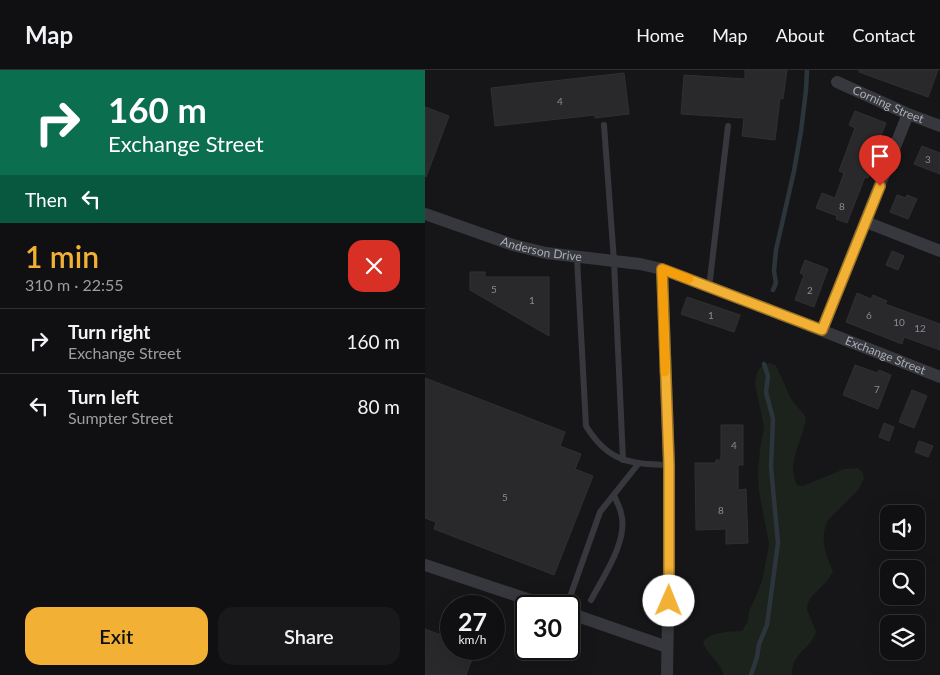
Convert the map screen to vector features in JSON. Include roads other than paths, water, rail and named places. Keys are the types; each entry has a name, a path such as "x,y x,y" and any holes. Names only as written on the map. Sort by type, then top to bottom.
{"street":[{"name":"Corning Street","path":"837,82 908,114 940,126"},
{"path":"822,330 908,114"},
{"name":"Anderson Drive","path":"426,218 513,245 547,253 639,264 662,269"},
{"path":"866,222 940,251"},
{"path":"662,269 669,465 667,675"},
{"name":"Exchange Street","path":"662,269 940,377"},
{"path":"425,565 515,595"},
{"path":"580,617 667,647"}],"lane":[{"path":"604,125 614,261 623,460"},
{"path":"709,288 728,126"},
{"path":"577,258 586,426 592,436 603,447 623,460 669,465"},
{"path":"571,594 600,512 639,463"},
{"path":"591,600 615,556 621,534 622,514 613,495"}],"waterway":[{"path":"773,290 776,283 774,271 776,250 801,131 807,70"},
{"path":"751,675 759,644 767,625 778,543 771,467 773,419 766,392 768,376 764,364"}]}
